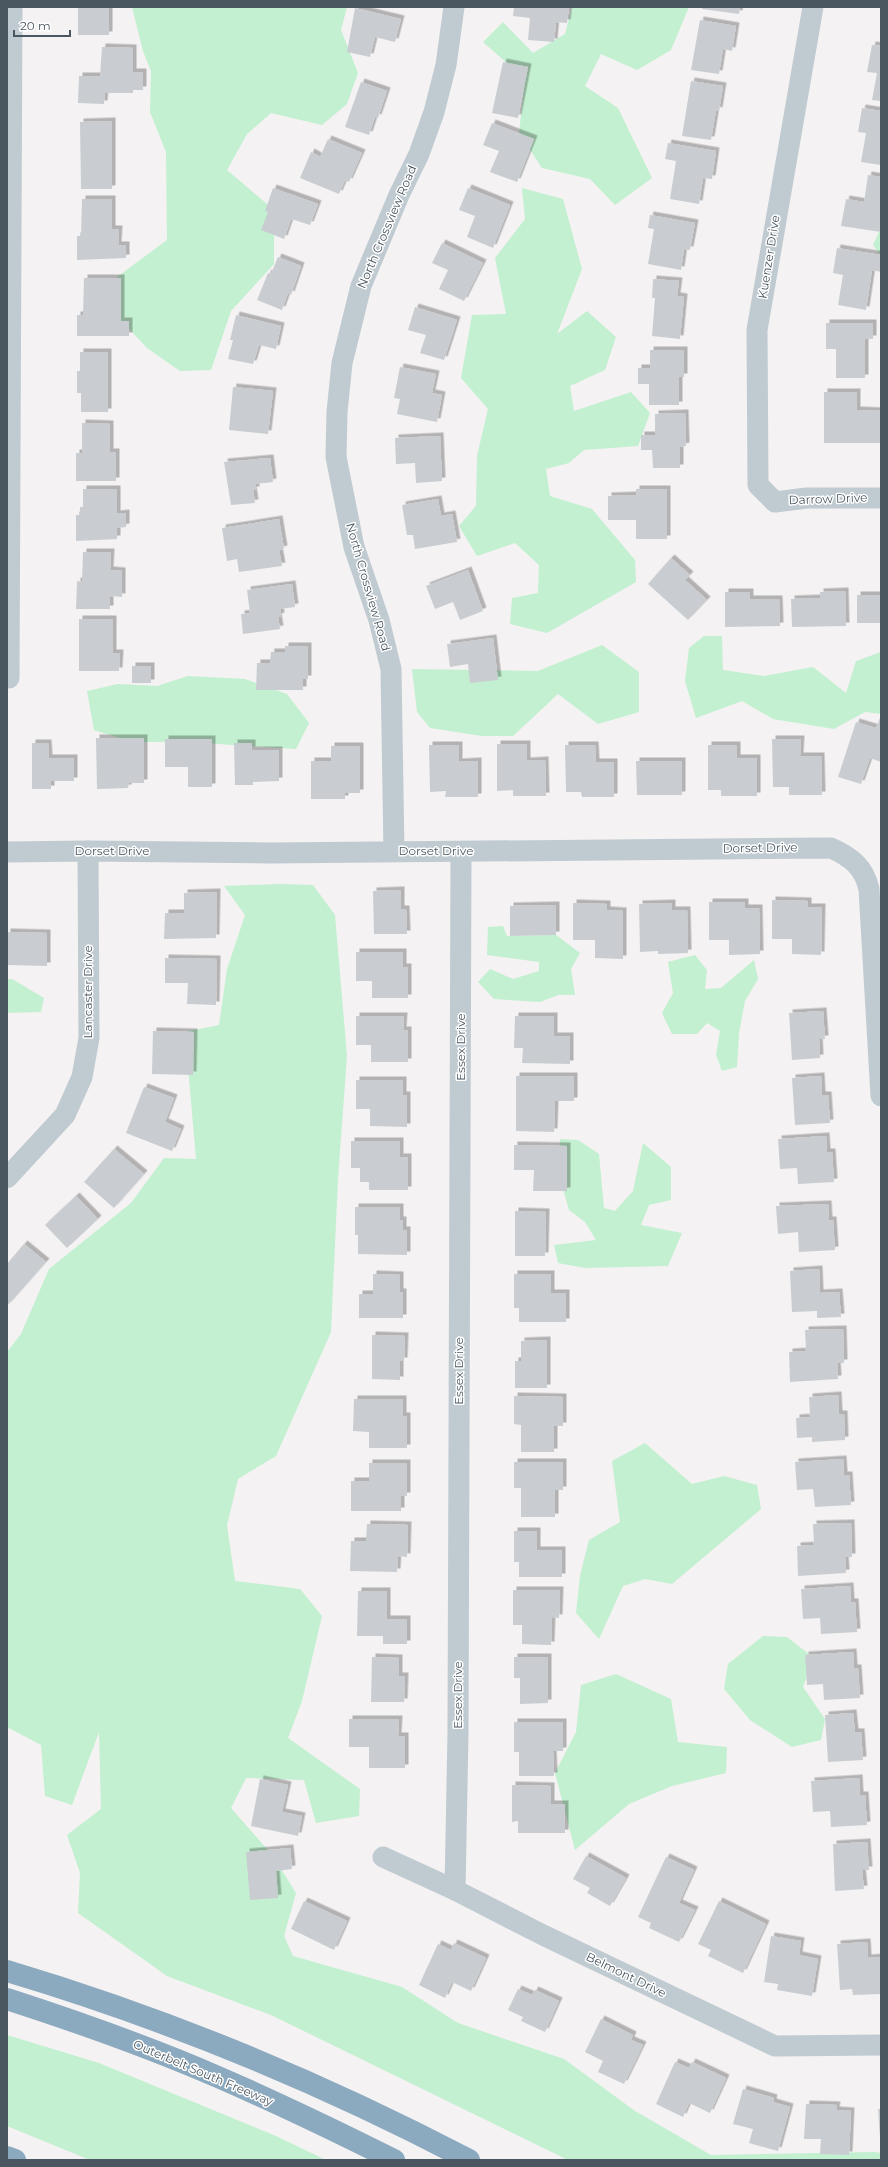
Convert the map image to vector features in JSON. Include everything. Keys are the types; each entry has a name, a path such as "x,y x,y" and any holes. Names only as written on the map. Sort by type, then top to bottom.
{"highway":[{"path":"7,1971 154,2018 240,2052 401,2125 469,2160"},
{"name":"Outerbelt South Freeway","path":"7,1999 140,2045 218,2077 320,2123 394,2160"},
{"path":"7,2157 15,2160"}],"street":[{"path":"10,678 12,7"},
{"name":"North Crossview Road","path":"394,851 391,669 379,620 354,547 336,457 337,412 342,363 361,286 399,195 419,154 434,112 446,65 454,7"},
{"name":"Kuenzer Drive","path":"775,502 758,485 757,330 812,7"},
{"name":"Darrow Drive","path":"775,502 807,498 881,498"},
{"name":"Dorset Drive","path":"7,852 88,851 271,853 831,848 847,855 859,866 866,876 869,889 881,1096"},
{"name":"Lancaster Drive","path":"7,1178 65,1115 82,1077 89,1038 88,851"},
{"name":"Essex Drive","path":"455,1890 458,1733 461,852"},
{"name":"Belmont Drive","path":"383,1857 455,1890 543,1935 775,2046 881,2045"}],"green space":[{"path":"132,7 347,7 341,30 358,73 347,104 322,125 271,113 247,134 227,170 274,210 274,264 231,311 211,370 180,371 147,348 119,318 117,277 167,240 166,152 150,112 151,71 143,51"},
{"path":"572,7 689,7 671,50 637,70 601,54 585,86 618,108 652,178 615,205 590,179 542,168 519,133 525,79 483,42 503,22 533,53 565,34"},
{"path":"522,188 563,199 582,269 557,334 587,311 616,337 605,370 570,386 574,411 631,392 650,413 638,446 584,450 569,463 546,469 550,496 592,509 635,560 636,582 547,633 510,624 512,598 538,593 539,565 515,543 477,556 459,526 476,506 477,456 488,409 461,378 472,315 506,314 495,258 525,219"},
{"path":"881,227 881,256 873,245"},
{"path":"704,636 722,636 723,670 764,676 813,667 846,693 856,661 881,652 881,714 865,712 834,729 773,719 742,701 696,718 685,681 689,648"},
{"path":"602,645 639,672 639,712 598,724 558,694 513,736 482,736 430,728 417,712 412,669 538,671"},
{"path":"188,676 245,679 287,694 309,723 296,749 188,742 132,742 94,730 87,691 118,684 157,686"},
{"path":"280,884 313,885 335,915 347,1056 338,1179 331,1332 276,1456 238,1479 227,1525 235,1581 300,1589 322,1616 302,1701 288,1738 360,1789 359,1816 316,1823 304,1780 246,1778 231,1808 273,1856 296,1893 284,1936 293,1956 402,1987 458,2023 564,2059 635,2111 711,2155 874,2152 881,2153 881,2160 568,2160 271,2015 167,1976 78,1913 80,1873 67,1835 101,1809 99,1732 72,1805 45,1796 41,1745 7,1727 7,1352 21,1334 49,1269 131,1203 164,1158 196,1159 185,1032 219,1025 227,969 245,915 224,886"},
{"path":"503,926 507,936 556,935 580,953 571,969 575,995 558,995 540,1002 494,999 478,982 490,969 513,979 539,971 539,962 487,955 488,927"},
{"path":"695,955 707,970 705,989 721,988 754,960 758,979 745,1001 739,1033 737,1067 722,1071 716,1055 720,1031 707,1023 697,1034 672,1034 662,1013 673,993 668,962"},
{"path":"7,979 12,979 44,998 41,1012 7,1013"},
{"path":"560,1139 578,1140 599,1154 604,1208 615,1211 633,1191 643,1143 671,1167 671,1200 649,1205 641,1225 682,1233 668,1266 585,1268 558,1263 554,1245 596,1240 585,1222 569,1210 558,1171"},
{"path":"645,1443 692,1484 724,1476 757,1485 761,1509 672,1584 645,1579 623,1586 599,1639 576,1613 580,1576 589,1540 620,1522 612,1461"},
{"path":"763,1636 787,1637 814,1658 803,1687 825,1719 821,1740 792,1747 750,1720 724,1689 728,1664"},
{"path":"616,1674 671,1699 678,1742 727,1747 726,1773 672,1786 629,1804 575,1850 555,1773 576,1732 581,1685"},
{"path":"7,2035 99,2063 276,2136 326,2160 90,2160 7,2126"}],"building":[{"path":"78,7 109,7 109,35 78,35"},
{"path":"514,7 569,7 567,23 556,22 554,42 528,40 530,18 513,16"},
{"path":"702,7 740,7 739,14 702,9"},
{"path":"355,8 401,19 395,42 375,37 370,57 347,52"},
{"path":"700,20 736,26 732,51 723,49 719,74 691,70"},
{"path":"872,45 881,46 881,101 872,100 877,73 867,72"},
{"path":"102,47 133,48 133,72 143,72 143,90 133,90 133,93 105,93 104,104 78,103 79,76 100,76"},
{"path":"503,62 528,67 518,118 492,113"},
{"path":"691,81 723,86 719,111 716,110 711,140 682,136"},
{"path":"361,82 387,91 378,118 375,117 369,135 345,127"},
{"path":"862,108 881,111 881,165 861,162 866,133 858,132"},
{"path":"112,121 112,189 81,189 80,122"},
{"path":"492,123 534,139 517,182 490,172 499,151 483,145"},
{"path":"328,139 362,153 349,182 345,180 339,194 300,178 311,152 320,157"},
{"path":"668,143 716,151 712,179 703,178 699,204 670,199 676,161 665,159"},
{"path":"868,175 881,177 881,232 841,226 846,199 864,202"},
{"path":"273,188 318,204 310,225 291,219 284,239 261,230 268,212 265,211"},
{"path":"468,188 510,205 493,248 467,237 475,216 459,210"},
{"path":"82,199 112,199 112,229 119,229 118,245 126,245 126,258 77,260 77,236 81,236"},
{"path":"650,215 695,223 690,250 684,249 681,270 648,264 654,229 648,228"},
{"path":"442,243 483,263 464,301 439,289 448,270 432,263"},
{"path":"837,248 881,255 881,272 872,270 866,310 838,305 843,275 833,273"},
{"path":"278,257 301,266 291,295 288,293 282,310 257,300 268,273 271,274"},
{"path":"84,278 121,278 121,321 129,321 129,336 77,336 77,315 83,315"},
{"path":"653,279 679,281 677,296 684,297 680,339 652,336 655,298 652,298"},
{"path":"415,307 457,320 444,360 420,353 426,335 408,330"},
{"path":"236,315 281,326 276,349 259,345 253,364 228,359 233,340 230,340"},
{"path":"826,323 873,323 873,339 865,339 865,378 836,378 836,349 826,349"},
{"path":"650,350 684,350 684,377 679,377 679,405 649,405 649,384 638,384 638,368 650,368"},
{"path":"80,352 108,352 108,412 81,412 81,393 77,393 77,371 80,371"},
{"path":"400,367 436,374 432,393 442,395 437,422 397,414 400,399 394,398"},
{"path":"233,387 273,391 268,434 229,430"},
{"path":"824,392 857,392 857,410 881,411 881,443 824,443"},
{"path":"685,413 686,446 680,447 680,468 653,468 652,450 641,450 641,435 655,435 655,414"},
{"path":"82,423 110,424 110,452 116,452 116,481 76,481 76,453 82,453"},
{"path":"440,436 442,481 416,483 415,463 396,464 395,438"},
{"path":"270,458 273,482 256,484 256,490 253,490 255,503 231,505 224,462"},
{"path":"83,489 117,489 117,514 126,513 126,527 117,528 117,539 76,541 76,515 80,515 80,507 83,507"},
{"path":"636,489 667,489 667,539 636,539 636,520 608,520 608,496 636,495"},
{"path":"438,499 441,516 452,514 457,542 415,549 413,535 407,535 402,505"},
{"path":"279,519 284,549 279,550 282,566 239,572 237,559 227,561 222,528"},
{"path":"83,552 111,552 110,570 122,571 122,597 110,596 110,609 76,609 77,581 82,582"},
{"path":"671,558 690,575 685,580 707,600 688,620 648,584"},
{"path":"468,570 483,611 460,620 453,602 435,609 426,586"},
{"path":"292,584 295,607 280,609 281,616 278,617 280,629 243,634 241,614 250,613 247,590"},
{"path":"845,591 846,626 792,627 791,599 820,598 820,592"},
{"path":"725,592 750,592 750,599 779,599 780,626 725,627"},
{"path":"857,595 881,595 881,623 857,623"},
{"path":"79,619 113,619 113,653 120,653 119,671 79,671"},
{"path":"493,638 498,680 470,683 468,664 450,667 447,644"},
{"path":"285,646 308,646 308,679 303,679 303,690 256,690 257,663 270,663 271,652 285,652"},
{"path":"132,666 151,666 151,683 132,683"},
{"path":"881,715 881,762 870,758 861,784 838,777 856,722 876,728"},
{"path":"96,738 144,738 144,783 129,783 128,788 97,789"},
{"path":"165,739 212,739 212,787 188,787 188,767 165,767"},
{"path":"772,739 801,739 800,756 821,756 822,795 789,795 789,787 773,787"},
{"path":"32,743 48,743 49,758 74,758 74,781 51,781 51,789 32,789"},
{"path":"234,743 252,743 252,750 279,750 279,781 253,782 253,785 235,785"},
{"path":"497,744 527,744 527,761 545,760 546,796 513,796 513,790 497,791"},
{"path":"429,745 459,745 459,762 478,761 478,797 445,797 446,791 430,792"},
{"path":"565,745 595,745 596,762 614,762 614,797 582,797 581,792 566,792"},
{"path":"708,745 737,745 737,758 757,758 757,796 721,796 721,790 708,790"},
{"path":"331,746 360,746 360,793 345,793 345,799 311,799 311,761 331,761"},
{"path":"636,761 682,761 682,795 637,795"},
{"path":"401,890 401,909 406,909 407,934 374,934 373,891"},
{"path":"217,892 216,938 164,939 165,913 184,913 184,893"},
{"path":"772,900 808,901 808,907 822,907 821,955 792,954 792,939 772,939"},
{"path":"709,902 745,902 745,908 759,908 760,954 729,955 729,940 709,940"},
{"path":"573,903 607,904 607,910 623,911 623,959 595,958 595,940 573,940"},
{"path":"672,903 672,910 687,910 688,953 658,954 658,951 640,952 639,904"},
{"path":"556,905 556,935 510,936 510,906"},
{"path":"7,932 47,933 47,966 7,965"},
{"path":"356,952 403,952 403,967 408,967 408,998 372,998 372,981 356,981"},
{"path":"165,958 217,959 216,1005 187,1004 188,983 165,983"},
{"path":"823,1011 825,1039 819,1039 820,1058 792,1060 789,1013"},
{"path":"356,1016 404,1016 403,1030 408,1030 408,1062 371,1062 371,1045 356,1045"},
{"path":"515,1016 554,1016 554,1036 570,1036 570,1064 522,1063 523,1048 514,1048"},
{"path":"153,1031 194,1032 193,1075 152,1074"},
{"path":"516,1076 574,1076 574,1101 555,1101 554,1132 516,1131"},
{"path":"821,1076 822,1095 828,1095 830,1123 795,1125 792,1078"},
{"path":"356,1080 403,1080 403,1095 407,1095 407,1127 370,1126 370,1109 356,1109"},
{"path":"144,1087 174,1098 165,1122 181,1129 172,1151 126,1133"},
{"path":"826,1136 827,1152 832,1152 834,1182 798,1184 797,1168 780,1169 778,1139"},
{"path":"351,1141 400,1141 400,1157 408,1157 408,1190 369,1190 369,1182 360,1182 360,1168 351,1168"},
{"path":"514,1145 567,1146 567,1191 533,1191 534,1170 514,1170"},
{"path":"114,1149 144,1174 114,1208 84,1182"},
{"path":"76,1196 98,1219 67,1248 45,1225"},
{"path":"828,1204 829,1220 833,1220 835,1250 799,1252 798,1232 778,1234 776,1206"},
{"path":"355,1207 400,1207 400,1220 403,1220 403,1230 407,1230 407,1255 358,1254 358,1235 355,1235"},
{"path":"515,1211 546,1212 545,1256 515,1256"},
{"path":"24,1244 46,1262 7,1306 7,1264"},
{"path":"819,1269 820,1293 839,1292 841,1317 817,1318 817,1311 792,1312 790,1271"},
{"path":"373,1274 400,1275 400,1292 403,1292 403,1318 359,1318 359,1294 373,1294"},
{"path":"514,1274 551,1274 551,1293 566,1293 566,1322 519,1322 519,1308 514,1308"},
{"path":"843,1329 844,1363 837,1363 838,1379 790,1382 789,1352 806,1351 805,1330"},
{"path":"372,1335 405,1336 404,1361 400,1361 400,1380 372,1379"},
{"path":"547,1340 547,1388 515,1388 515,1361 521,1361 521,1341"},
{"path":"838,1395 839,1414 844,1414 845,1440 812,1442 812,1437 797,1438 796,1418 810,1417 809,1397"},
{"path":"514,1396 563,1397 563,1426 554,1426 554,1452 521,1452 521,1425 514,1424"},
{"path":"354,1399 403,1399 403,1416 407,1416 407,1448 369,1448 369,1432 353,1431"},
{"path":"843,1459 844,1475 849,1475 851,1505 815,1507 813,1489 797,1490 795,1462"},
{"path":"514,1462 563,1462 563,1490 555,1490 555,1517 521,1517 521,1488 514,1488"},
{"path":"369,1463 407,1463 407,1496 401,1496 401,1511 351,1511 351,1481 369,1481"},
{"path":"851,1523 852,1557 845,1557 846,1573 798,1576 797,1546 814,1545 813,1524"},
{"path":"367,1524 408,1525 407,1557 398,1556 397,1572 350,1571 351,1541 366,1541"},
{"path":"514,1531 537,1531 537,1550 562,1550 562,1577 519,1577 519,1562 514,1562"},
{"path":"850,1586 851,1602 855,1602 857,1632 821,1634 820,1618 803,1619 801,1589"},
{"path":"513,1590 560,1590 559,1618 552,1617 551,1645 522,1644 522,1625 513,1625"},
{"path":"358,1591 387,1591 387,1619 407,1619 407,1644 383,1644 383,1636 357,1636"},
{"path":"853,1652 854,1668 858,1668 860,1698 824,1700 823,1684 807,1685 805,1655"},
{"path":"372,1657 399,1658 399,1676 405,1676 404,1702 371,1702"},
{"path":"514,1657 548,1657 548,1703 520,1704 520,1678 514,1678"},
{"path":"853,1713 855,1732 861,1732 863,1760 828,1762 825,1715"},
{"path":"349,1719 399,1719 398,1736 405,1736 405,1768 369,1768 369,1747 349,1747"},
{"path":"514,1722 563,1722 563,1751 553,1751 554,1776 519,1776 519,1752 514,1752"},
{"path":"859,1778 860,1795 865,1795 867,1825 831,1827 830,1811 813,1812 811,1781"},
{"path":"260,1779 288,1785 282,1812 302,1816 298,1836 251,1826"},
{"path":"512,1785 551,1786 551,1804 565,1804 565,1833 518,1833 518,1821 512,1822"},
{"path":"867,1842 869,1870 862,1870 864,1889 835,1891 833,1844"},
{"path":"290,1848 292,1869 276,1871 278,1898 250,1900 246,1852"},
{"path":"586,1856 626,1878 610,1906 587,1893 590,1888 573,1879"},
{"path":"666,1857 694,1870 679,1903 695,1910 679,1942 649,1928 651,1923 638,1917"},
{"path":"304,1901 347,1921 334,1950 291,1929"},
{"path":"719,1901 766,1924 743,1973 708,1956 711,1950 698,1944"},
{"path":"771,1936 801,1941 799,1955 818,1959 812,1996 777,1990 778,1984 764,1982"},
{"path":"867,1942 868,1958 881,1957 881,1994 853,1995 852,1989 840,1990 837,1944"},
{"path":"454,1943 486,1958 471,1991 452,1982 445,1998 419,1985 438,1944 451,1950"},
{"path":"518,1989 532,1995 535,1990 559,2001 545,2032 521,2021 523,2017 508,2010"},
{"path":"601,2019 633,2035 631,2040 643,2045 624,2084 598,2072 603,2061 585,2052"},
{"path":"675,2062 689,2068 692,2062 726,2078 710,2113 689,2103 683,2117 656,2104"},
{"path":"743,2089 774,2098 773,2102 790,2107 778,2151 749,2143 753,2129 733,2124"},
{"path":"806,2104 837,2105 836,2110 851,2111 849,2155 820,2154 821,2139 804,2139"},
{"path":"878,2109 881,2109 881,2138 880,2138"}]}
